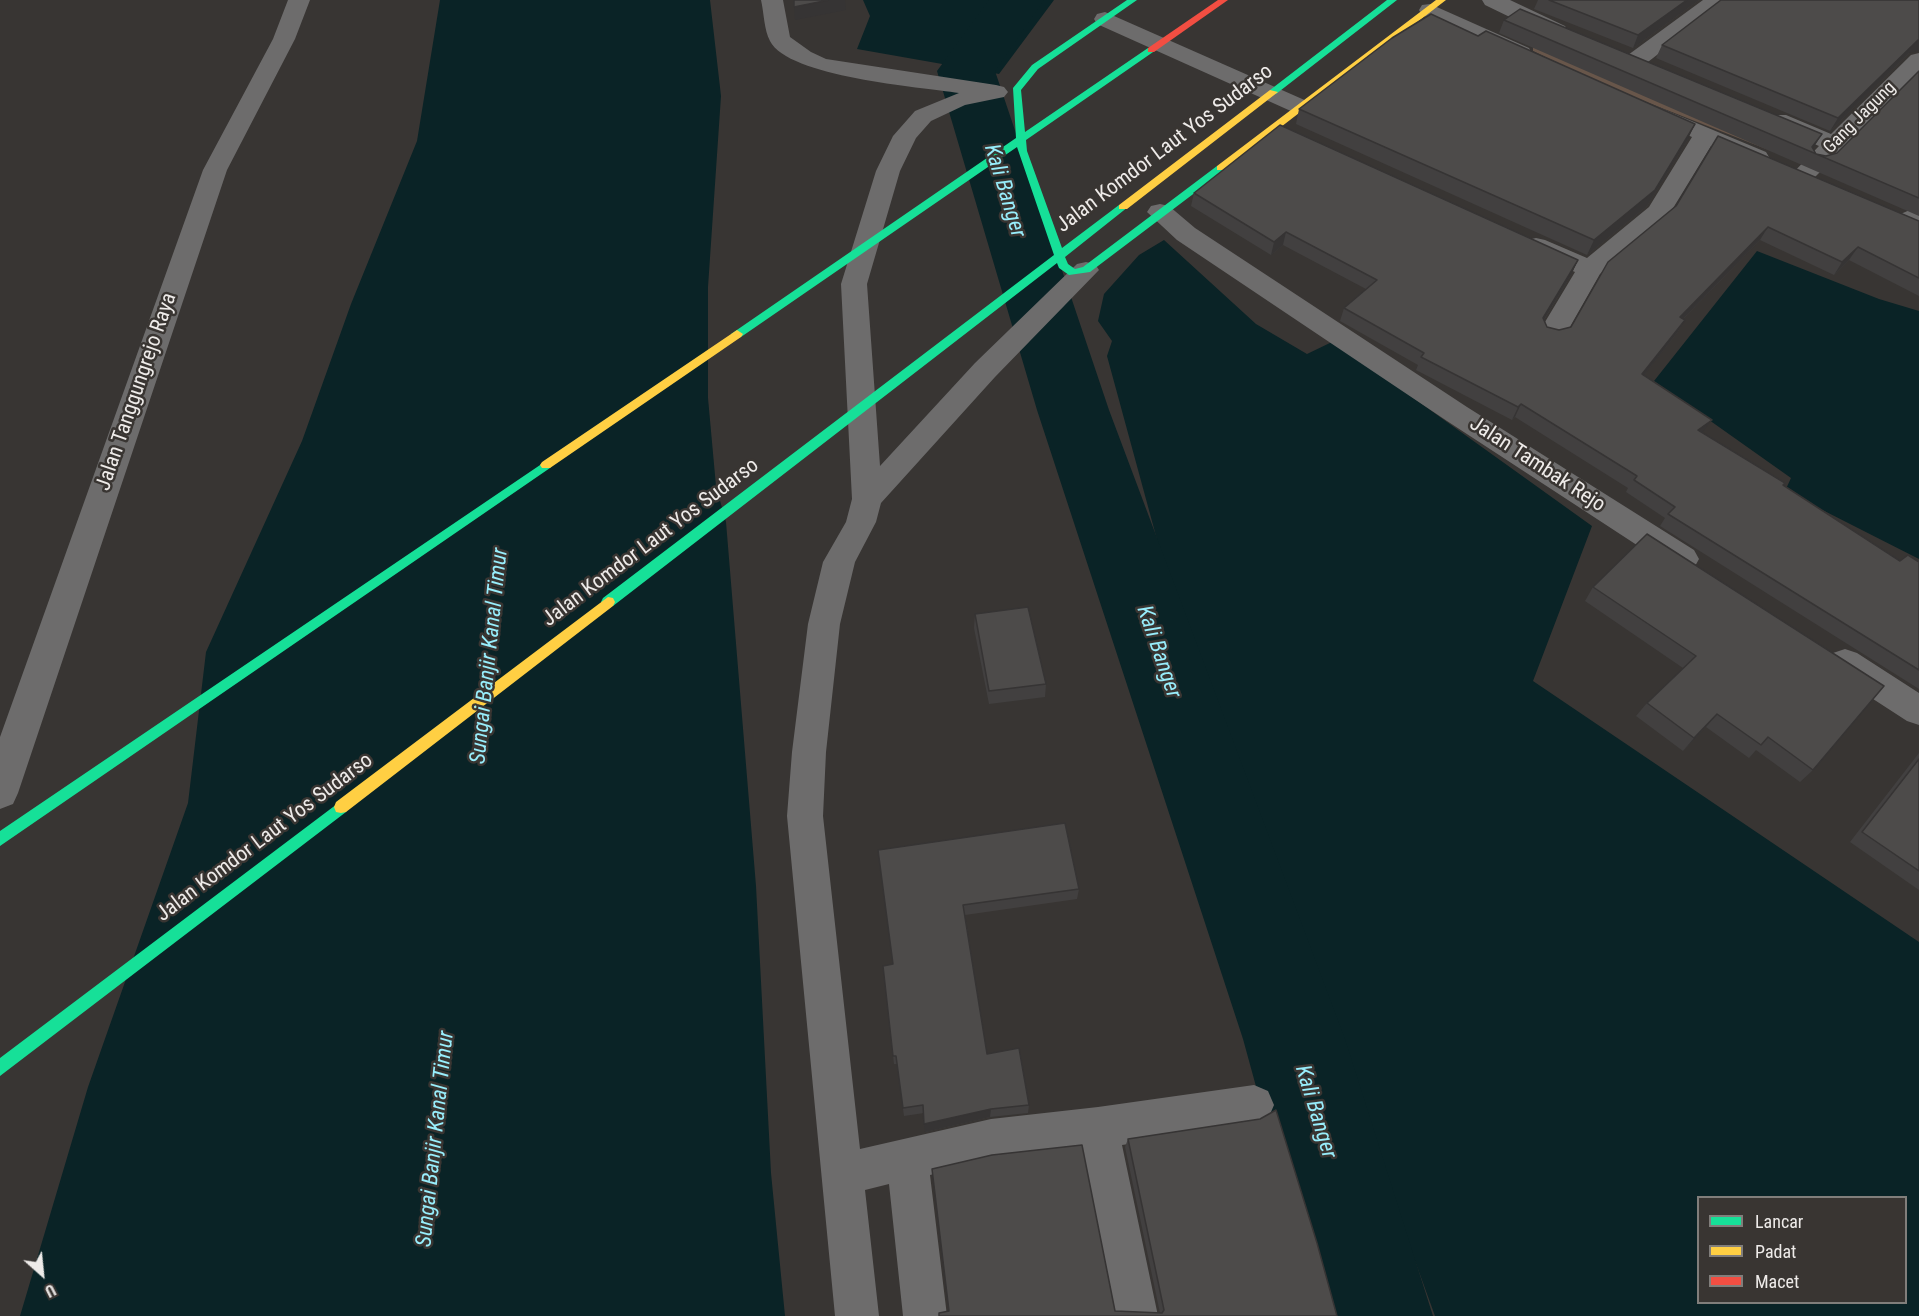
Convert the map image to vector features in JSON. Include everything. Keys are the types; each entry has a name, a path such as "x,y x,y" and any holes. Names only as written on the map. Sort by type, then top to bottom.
{"highway":[{"path":"1133,0 1035,67 989,93 1022,151 1064,266 1073,273 1086,270 1160,212 1286,131 1300,107 1439,9"},
{"path":"0,839 1224,0"},
{"name":"Jalan Komdor Laut Yos Sudarso","path":"0,1068 1393,0"}],"street":[{"name":"Jalan Tanggungrejo Raya","path":"0,793 10,758 215,170 284,39 299,0"},
{"path":"772,0 780,40 803,57 821,65 989,93"},
{"path":"1439,9 1466,0"},
{"path":"1493,0 1573,37"},
{"path":"1636,60 1718,0"},
{"path":"1439,9 1539,62"},
{"path":"1105,19 1300,107"},
{"path":"1614,52 1657,69"},
{"name":"Gang Jagung","path":"1705,135 1812,181 1834,144 1919,60"},
{"path":"857,1316 805,816 809,752 824,624 839,562 861,522 867,499 854,284 888,171 905,136 923,116 989,93"},
{"path":"1553,332 1590,269 1658,212 1705,135 1631,103"},
{"path":"1761,113 1834,144"},
{"name":"Jalan Tambak Rejo","path":"1160,212 1186,234 1437,401 1708,575"},
{"path":"1512,235 1590,269"},
{"path":"867,499 985,370 1086,270"},
{"path":"1818,646 1919,711"},
{"path":"842,1174 991,1140 1098,1128 1254,1105"},
{"path":"1098,1128 1136,1316"},
{"path":"907,1159 925,1316"}],"shaded area":[{"path":"1533,39 1779,154 1603,85 1533,51"}],"water":[{"name":"Sungai Banjir Kanal Timur","path":"440,0 710,0 721,96 708,287 708,398 716,486 726,522 756,886 771,1173 785,1316 20,1316 88,1087 188,803 206,652 302,441 351,304 417,141"},
{"path":"863,0 1054,0 999,74 857,49 870,16"},
{"path":"1164,240 1256,324 1307,354 1334,341 1592,526 1533,681 1919,942 1919,1316 1435,1316 1250,805 1177,613 1107,356 1112,341 1098,321 1104,294 1139,255"},
{"path":"1757,251 1879,299 1919,311 1919,559 1785,491 1791,478 1654,381"}],"building":[{"path":"794,0 829,0 794,7"},
{"path":"1549,0 1687,0 1638,35"},
{"path":"1721,0 1919,0 1919,40 1838,118 1662,45"},
{"path":"1520,9 1822,134 1812,147 1816,154 1504,20"},
{"path":"1431,14 1478,36 1486,31 1695,124 1655,190 1594,240 1299,109 1392,38"},
{"path":"1919,71 1919,198 1817,154 1826,156 1837,153"},
{"path":"1280,125 1578,260 1543,318 1547,327 1559,330 1571,327 1608,262 1676,206 1718,136 1919,221 1919,278 1858,247 1842,262 1768,227 1680,317 1685,320 1642,374 1712,420 1698,430 1785,483 1783,485 1900,561 1908,555 1919,562 1919,670 1668,514 1675,507 1634,480 1637,476 1521,404 1518,407 1421,357 1424,353 1344,308 1377,280 1286,232 1274,242 1194,193"},
{"path":"1647,534 1884,686 1813,770 1768,737 1761,745 1717,714 1694,738 1647,703 1696,656 1593,587"},
{"path":"1028,607 1046,684 989,691 975,614"},
{"path":"1919,759 1919,871 1862,832"},
{"path":"1065,823 1079,889 963,905 987,1054 1019,1048 1029,1105 991,1109 924,1124 923,1105 903,1108 896,1056 893,1056 883,966 893,964 878,850"},
{"path":"1276,1110 1337,1316 939,1316 939,1313 949,1311 932,1169 992,1155 1082,1145 1115,1311 1162,1313 1164,1310 1128,1139 1260,1119"}],"waterway":[{"name":"Kali Banger","path":"1017,0 966,71 1073,410 1294,1039 1376,1316"}],"traffic: fast":[{"path":"1133,0 1035,67 1016,90 1022,151 1063,266 1073,273 1086,270 1221,168"},
{"path":"1273,92 1393,0"},
{"path":"737,334 1151,50"},
{"path":"608,602 1123,207"},
{"path":"0,839 546,465"},
{"path":"0,1068 341,807"}],"traffic: slow":[{"path":"1221,168 1442,0"},
{"path":"1123,207 1273,92"},
{"path":"546,465 737,334"},
{"path":"341,807 608,602"}],"traffic: jam":[{"path":"1151,50 1224,0"}]}
